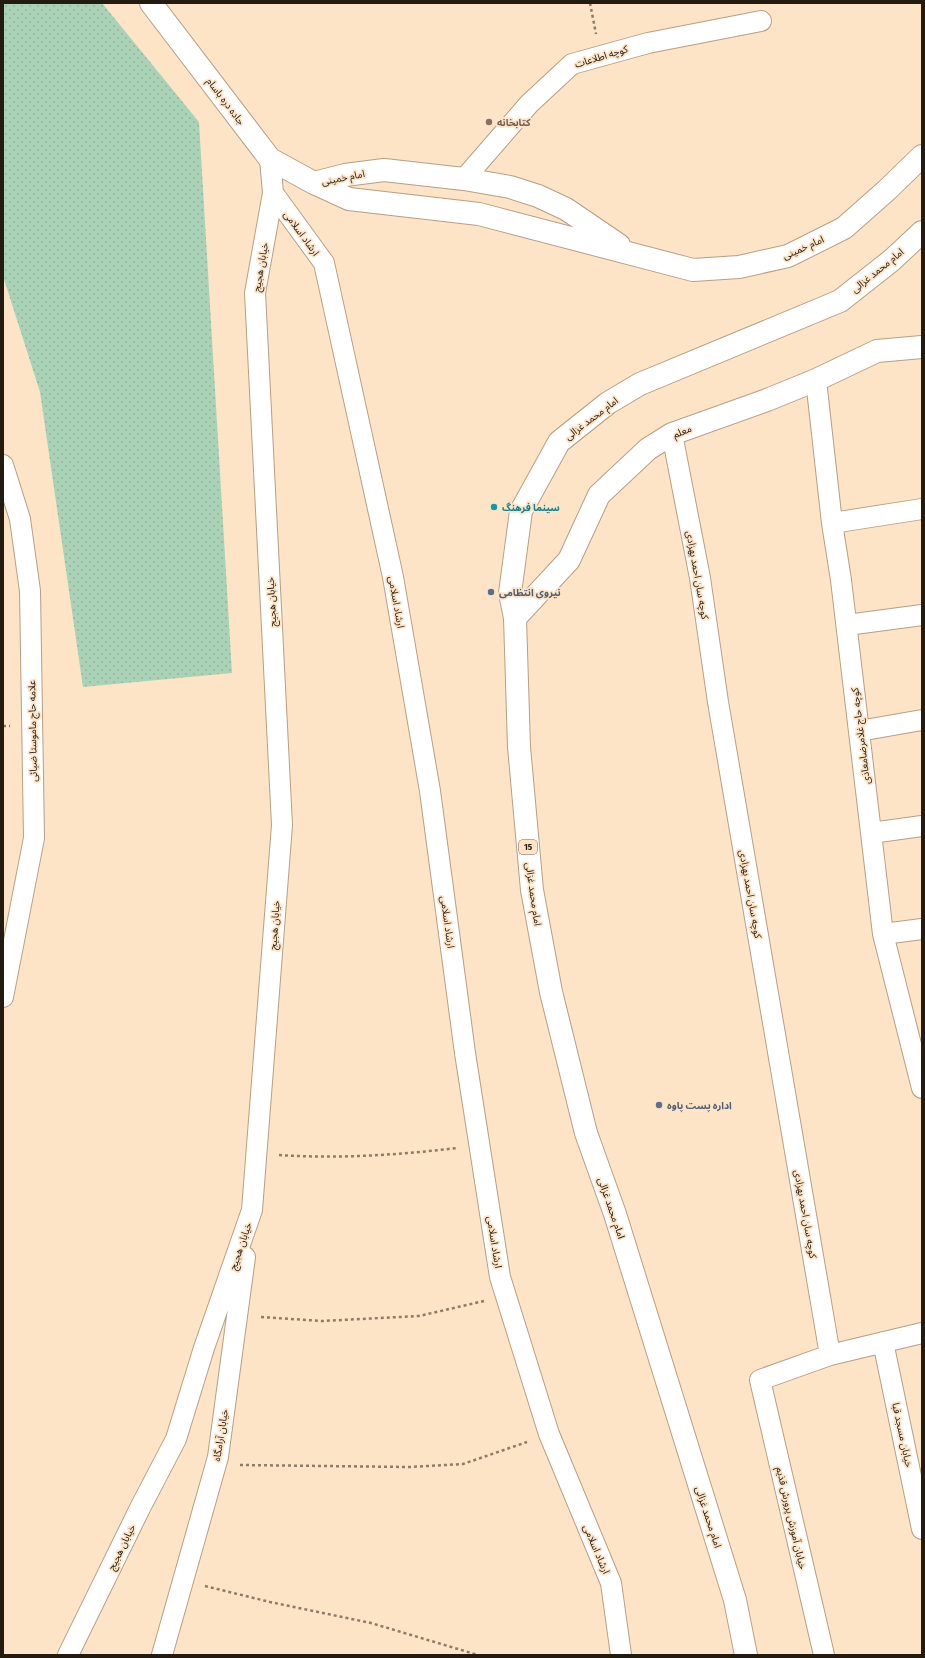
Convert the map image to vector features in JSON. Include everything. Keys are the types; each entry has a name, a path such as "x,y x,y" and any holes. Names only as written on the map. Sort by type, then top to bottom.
{"street":[{"name":"جاده دره باسام","path":"151,3 270,160 314,183"},
{"name":"کوچه اطلاعات","path":"464,179 529,104 572,64 648,43 761,21"},
{"name":"امام خمینی","path":"314,183 349,199 479,214 693,270 739,267 788,256 844,228 887,190 922,156"},
{"name":"خیابان هجیج","path":"68,1655 136,1515 176,1439 204,1348 252,1210 282,825 255,293 273,193 270,160"},
{"name":"امام خمینی","path":"314,183 345,175 384,170 464,179 510,187 538,196 566,209 634,254"},
{"name":"ارشاد اسلامی","path":"273,193 324,263 393,577 430,791 464,1046 500,1276 549,1434 611,1582 621,1655"},
{"name":"امام محمد غزالی","path":"746,1655 733,1593 616,1214 586,1133 551,992 532,890 519,747 515,618 510,594 522,511 559,442 608,403 640,384 840,301 892,260 922,232"},
{"name":"معلم","path":"515,618 569,560 599,495 648,449 672,434 767,400 816,380 877,351 922,347"},
{"name":"کوچه حاج غلامرضامعاذی","path":"816,380 832,523 847,625 883,934 922,1088"},
{"name":"کوچه سان احمد بهزادی","path":"672,434 700,578 718,702 830,1356"},
{"name":"علامه حاج ماموستا ضیائی","path":"3,465 20,519 30,591 34,838 3,997"},
{"path":"832,523 922,509"},
{"path":"847,625 922,615"},
{"path":"859,731 922,720"},
{"path":"871,833 922,826"},
{"path":"883,934 922,929"},
{"name":"خیابان آرامگاه","path":"162,1655 216,1464 252,1210"},
{"path":"830,1356 922,1333"},
{"name":"خیابان مسجد قبا","path":"883,1342 922,1529"},
{"name":"خیابان آموزش پرورش قذیم","path":"824,1655 760,1380 830,1356"}],"path":[{"path":"590,3 601,56"},
{"path":"256,1153 312,1157 402,1155 480,1146"},
{"path":"237,1315 322,1321 419,1316 506,1296"},
{"path":"216,1464 409,1467 463,1464 549,1434"},
{"path":"183,1580 270,1602 371,1623 478,1655"}],"green space":[{"path":"3,3 102,3 199,122 232,673 83,687 40,392 3,276"}],"place":[{"name":"کتابخانه","path":"489,122"},
{"name":"سینما فرهنگ","path":"494,507"},
{"name":"نیروی انتظامی","path":"491,592"},
{"name":"اداره پست پاوه","path":"659,1105"}]}
